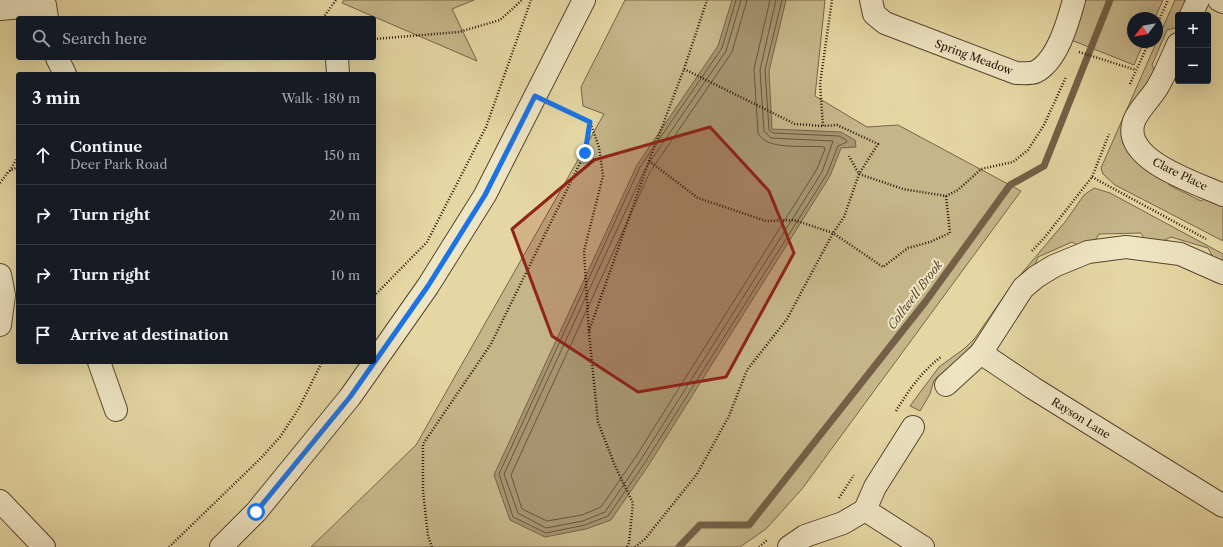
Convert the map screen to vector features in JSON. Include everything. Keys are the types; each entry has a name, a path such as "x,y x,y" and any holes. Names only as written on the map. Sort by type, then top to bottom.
{"street":[{"name":"Spring Meadow","path":"871,0 874,14 885,23 1006,70 1022,73 1034,73 1047,64 1060,39 1074,0"},
{"path":"1192,12 1198,0"},
{"path":"1219,0 1223,2"},
{"path":"376,360 414,306 485,195 535,96 578,2"},
{"path":"0,9 46,8"},
{"name":"Clare Place","path":"1176,48 1158,87 1134,122 1134,140 1146,157 1161,167 1223,195"},
{"path":"58,60 64,72"},
{"path":"337,60 338,72"},
{"path":"946,385 981,353 1023,288 1036,277 1054,266 1088,252 1126,247 1180,254 1223,273"},
{"path":"0,325 7,288"},
{"name":"Rayson Lane","path":"981,353 1033,388 1223,506"},
{"path":"100,364 116,410"},
{"path":"221,547 256,512 350,397 373,364"},
{"path":"789,547 805,536 843,523 865,510 875,487 913,427"},
{"path":"0,500 44,547"},
{"path":"865,510 923,547"}],"path":[{"path":"324,16 336,0"},
{"path":"376,39 459,32 500,20 522,0"},
{"path":"376,294 427,242 486,127 531,0"},
{"path":"589,334 649,161 684,69 707,0"},
{"path":"823,126 820,84 832,0"},
{"path":"1162,12 1168,0"},
{"path":"1127,91 1146,48"},
{"path":"1074,58 1077,52 1136,70"},
{"path":"635,547 646,539 697,474 729,416 747,370 787,319 833,234 844,217 858,174 878,144 837,124 823,126 795,124 684,69"},
{"path":"849,156 858,174 903,189 946,196 958,190 981,169 1013,162 1028,150 1044,125 1068,72"},
{"path":"535,96 590,122 599,147 603,176 584,251 589,334 598,422 615,466 633,503 629,543 627,547"},
{"path":"432,547 428,536 423,491 423,444 491,344 585,153 590,122"},
{"path":"1030,254 1045,238 1092,177 1112,127"},
{"path":"0,183 16,159"},
{"path":"649,161 698,198 766,221 794,220 833,234 883,267 908,248 930,242 950,232 946,196"},
{"path":"9,171 16,168"},
{"path":"1092,177 1208,240"},
{"path":"892,417 912,384 925,369 944,355"},
{"path":"169,547 261,458 280,437 299,408 321,364"},
{"path":"835,504 858,469"},
{"path":"758,547 770,537"}],"highlighted area":[{"path":"710,127 769,191 794,253 726,377 638,392 552,336 512,229 594,160"}],"shaded area":[{"path":"344,0 474,0 452,9 477,61 376,18 376,16 372,16 342,3"},
{"path":"625,0 825,0 815,96 867,127 898,125 1021,191 802,489 766,529 740,547 311,547 416,445 604,114 583,106 581,87"},
{"path":"1081,0 1163,0 1158,12 1127,12 1127,48 1141,48 1134,65 1066,38"},
{"path":"1175,0 1187,0 1182,12 1175,12 1175,28 1167,30 1163,39 1163,27"},
{"path":"1154,48 1159,48 1152,65 1155,71 1133,157 1139,164 1167,178 1169,185 1201,201 1209,197 1223,203 1223,241 1115,185 1103,174 1101,168"},
{"path":"1094,188 1110,193 1223,254 1223,264 1214,259 1208,248 1171,237 1163,241 1145,240 1141,233 1099,234 1094,242 1081,247 1072,242 1038,257 1034,267 971,349 934,380 930,394 920,411 910,406 939,367 965,348 975,338 1011,286 1065,222 1084,195"}],"water":[{"path":"732,0 786,0 769,71 772,129 841,132 855,140 856,147 841,148 830,176 648,466 611,520 586,529 545,537 510,520 494,475 637,165 718,46"}],"waterway":[{"name":"Collwell Brook","path":"679,547 700,525 749,525 926,301 1010,185 1044,166 1110,0"}],"route":[{"path":"256,512 350,397 428,286 485,195 535,96 590,122 585,153"}]}
